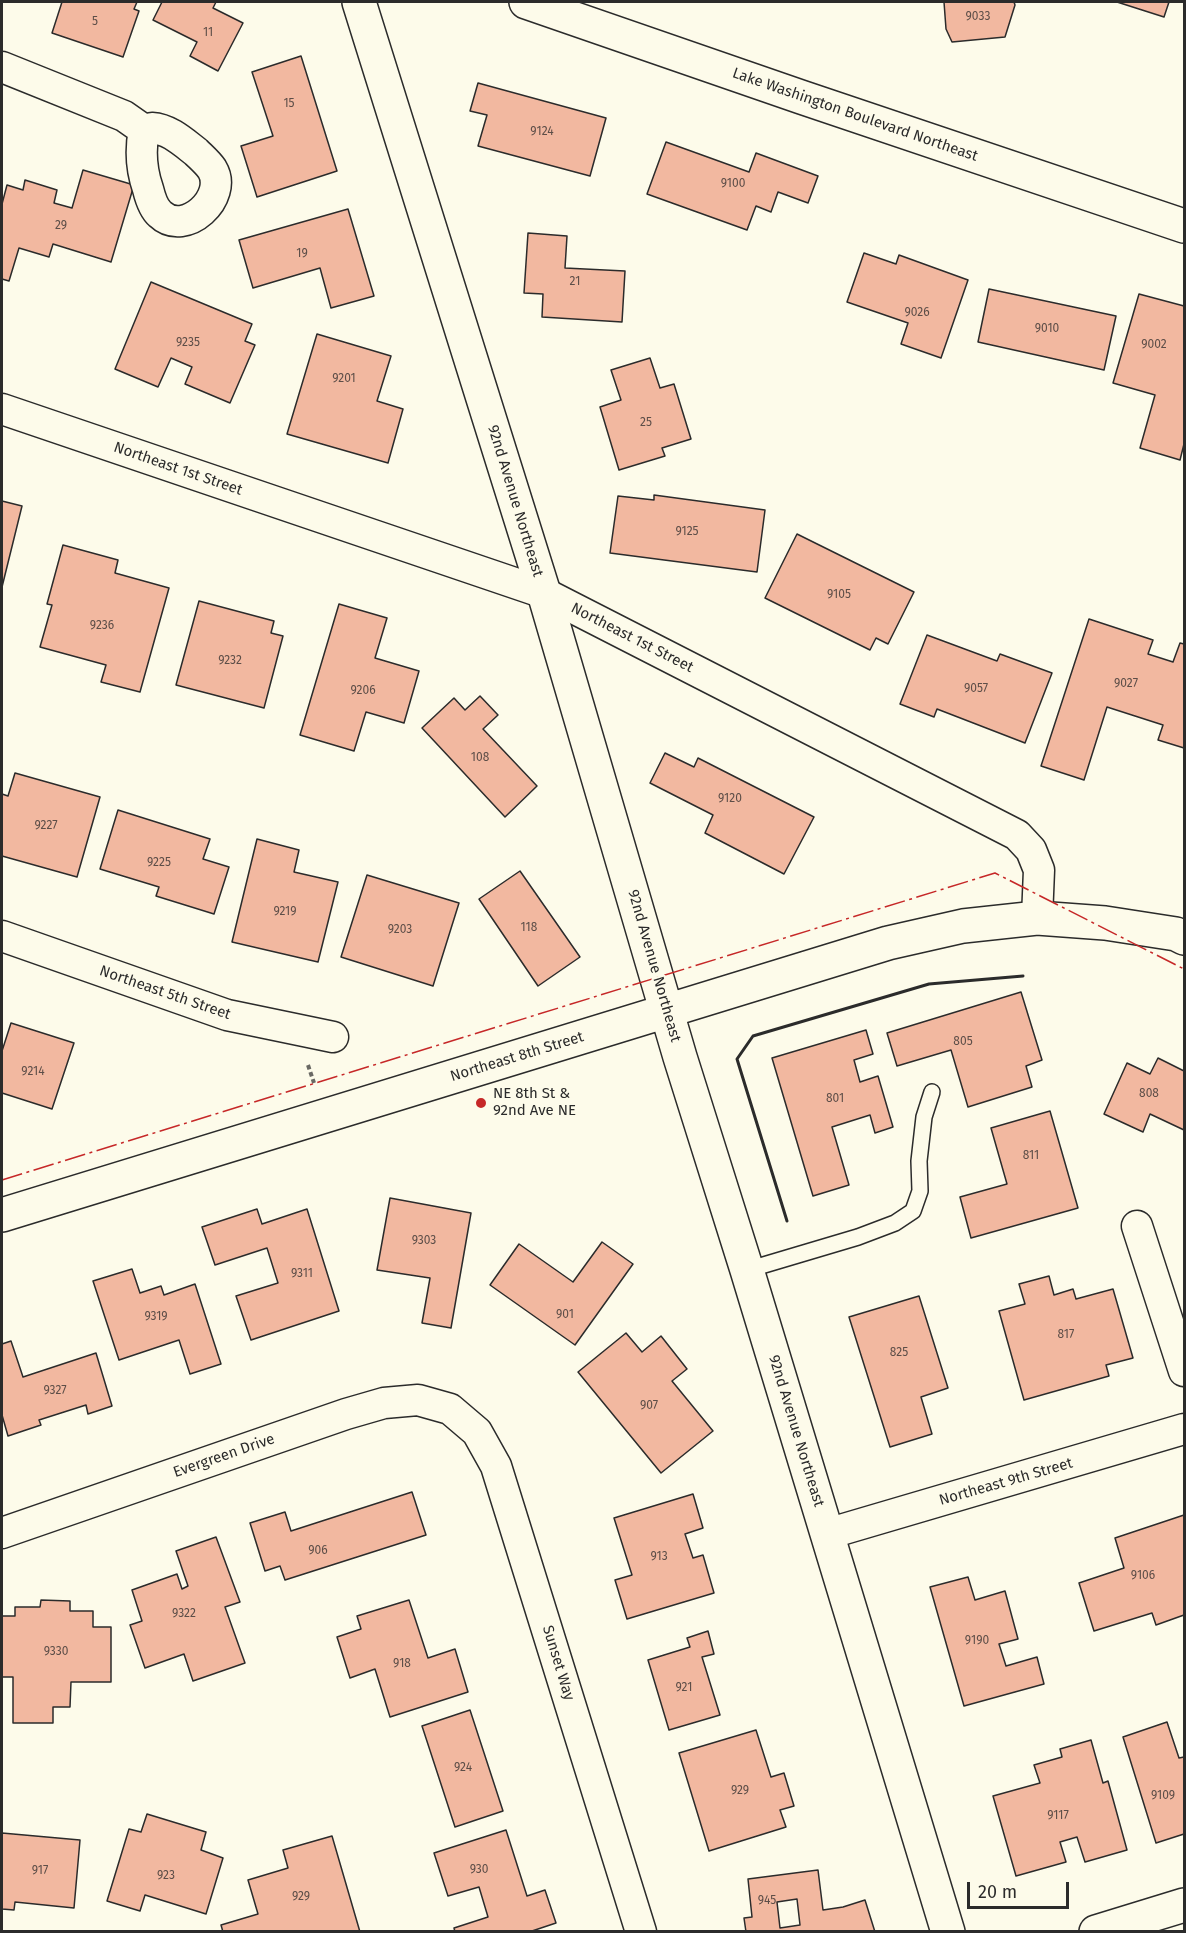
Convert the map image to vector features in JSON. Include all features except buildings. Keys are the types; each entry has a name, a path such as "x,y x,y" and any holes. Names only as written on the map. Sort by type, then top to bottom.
{"main road":[{"name":"92nd Avenue Northeast","path":"359,2 544,593 668,1011 948,1932"},
{"name":"Lake Washington Boulevard Northeast","path":"526,2 1185,226"},
{"path":"1036,918 1105,923 1176,934 1185,938"},
{"name":"Northeast 8th Street","path":"2,1215 888,943 963,926 1036,918"},
{"path":"1096,1932 1185,1905"}],"street":[{"path":"2,67 124,116 144,130"},
{"name":"Northeast 1st Street","path":"2,409 544,593 1017,836 1031,850 1039,870 1036,918"},
{"name":"Northeast 5th Street","path":"2,936 227,1015 333,1037"},
{"path":"1137,1226 1185,1371"},
{"name":"Evergreen Drive","path":"2,1533 346,1414 384,1403 418,1401 450,1409"},
{"name":"Sunset Way","path":"450,1409 477,1432 496,1466 641,1932"},
{"name":"Northeast 9th Street","path":"827,1534 1185,1429"}],"lane":[{"path":"747,1270 858,1237 895,1223 913,1211 920,1191 919,1161 924,1117 932,1092"}],"wall":[{"path":"787,1221 737,1059 753,1036 929,984 1023,976"}],"power":[{"path":"2,1180 995,873 1184,969"}],"place":[{"name":"NE 8th St & 92nd Ave NE","path":"481,1103"}]}
